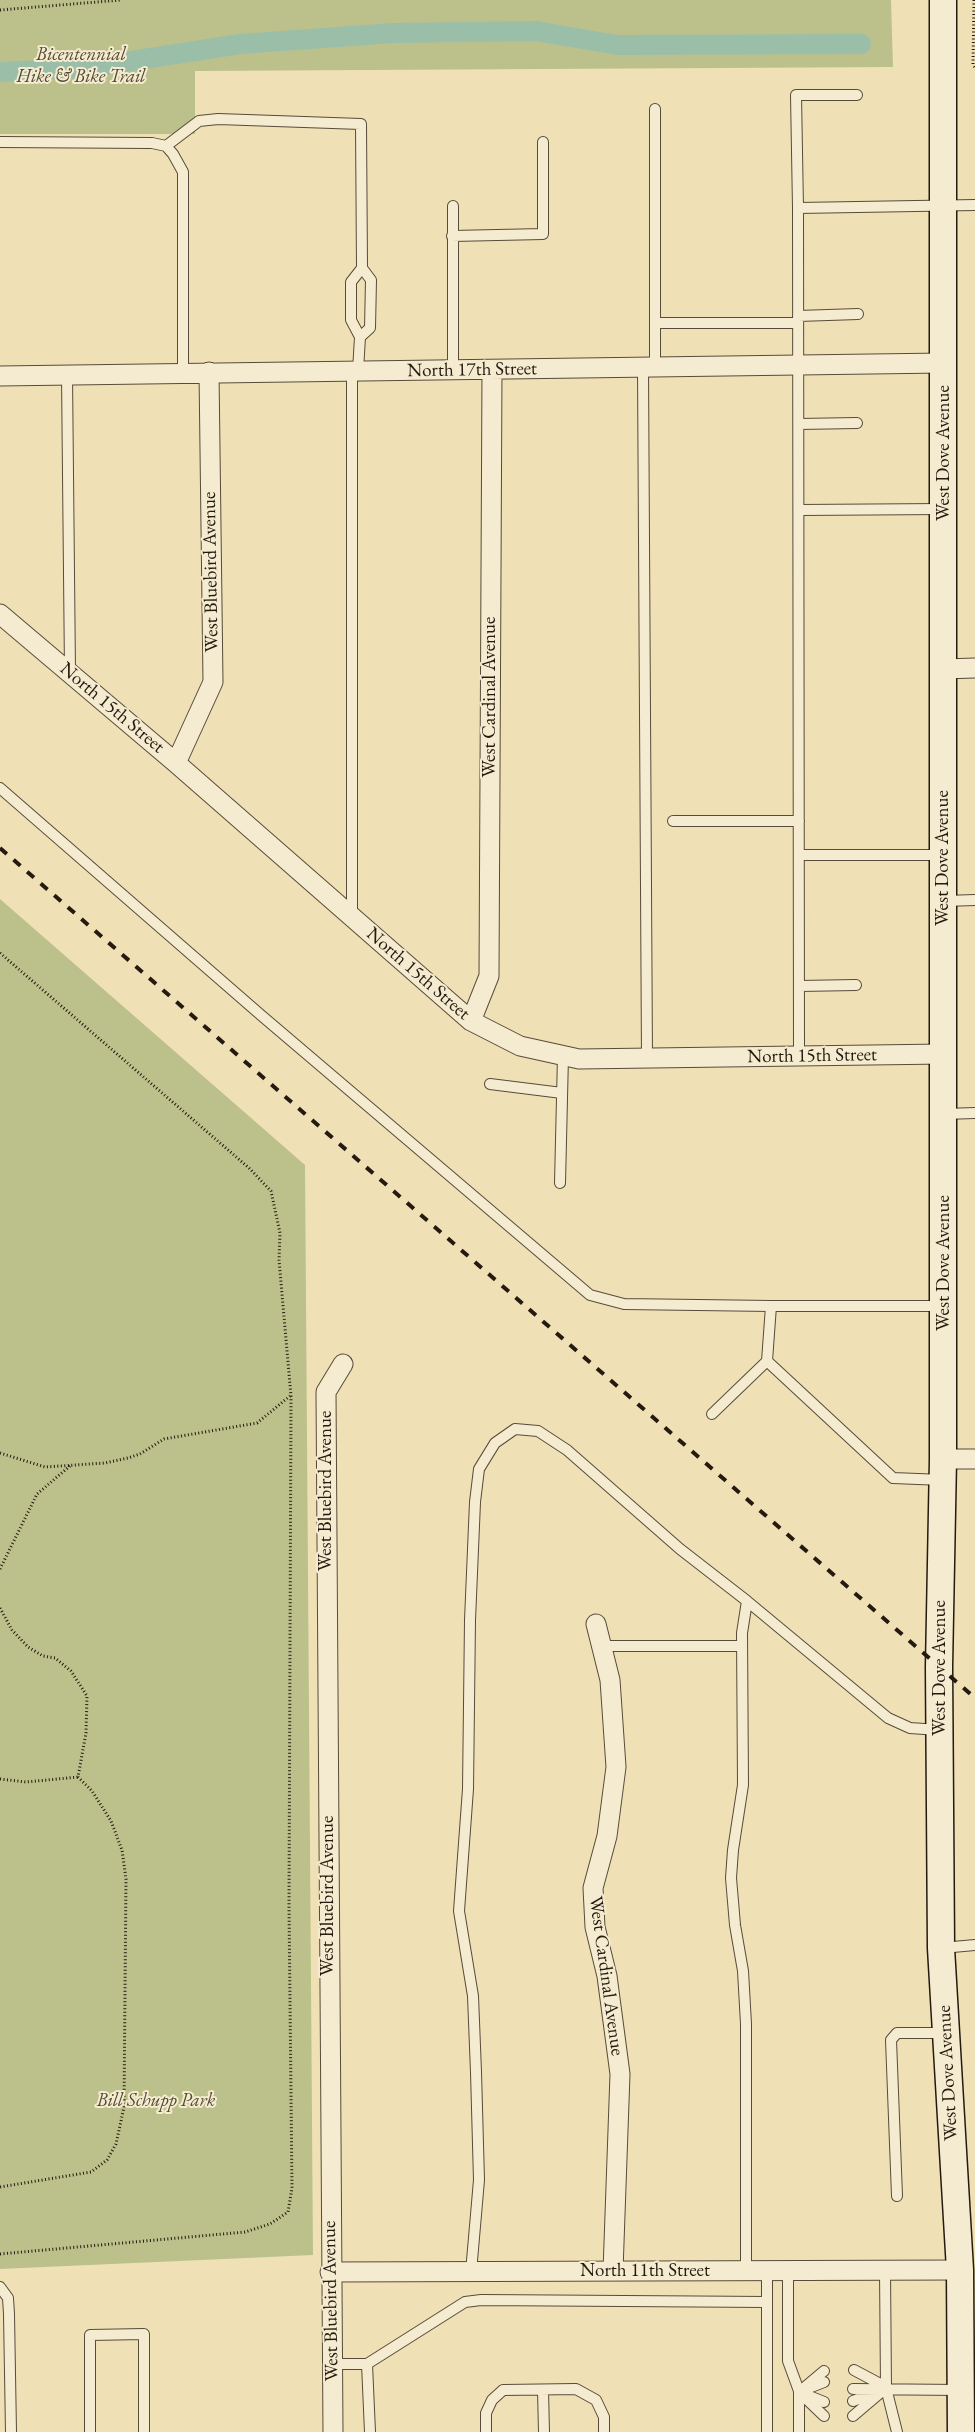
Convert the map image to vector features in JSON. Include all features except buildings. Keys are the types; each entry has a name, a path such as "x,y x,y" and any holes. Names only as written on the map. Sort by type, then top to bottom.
{"main road":[{"name":"West Dove Avenue","path":"943,0 944,1306 940,1730 941,1948 960,2270 961,2432"}],"street":[{"name":"North 17th Street","path":"0,376 944,363"},
{"name":"West Cardinal Avenue","path":"471,1021 489,976 492,370"},
{"name":"West Bluebird Avenue","path":"176,763 213,682 209,372"},
{"name":"North 15th Street","path":"0,614 176,763 471,1021 520,1046 579,1059 944,1054"},
{"path":"943,669 975,668"},
{"name":"West Bluebird Avenue","path":"333,2432 330,2272 326,1392 344,1364"},
{"path":"943,1470 975,1459"},
{"name":"West Cardinal Avenue","path":"596,1624 610,1680 616,1766 607,1836 593,1888 595,1927 607,1976 620,2074 613,2272"},
{"name":"North 11th Street","path":"330,2272 960,2270"}],"lane":[{"path":"799,1056 799,365 796,95 857,95"},
{"path":"647,1058 649,368 656,323 654,109"},
{"path":"166,146 199,121 218,119 361,124 362,268 371,280 370,328 360,337"},
{"path":"0,142 152,143 166,146 173,154 183,172 183,373"},
{"path":"452,236 543,234 543,142"},
{"path":"798,208 975,205"},
{"path":"453,206 453,370"},
{"path":"352,917 355,371 360,337 351,320 351,282 362,268"},
{"path":"656,323 798,319 858,314"},
{"path":"68,375 70,672"},
{"path":"799,424 857,423"},
{"path":"799,510 944,509"},
{"path":"0,788 262,1016 590,1295 624,1304 944,1306"},
{"path":"673,821 799,821"},
{"path":"799,855 943,855"},
{"path":"944,901 975,900"},
{"path":"799,986 856,985"},
{"path":"560,1183 563,1056"},
{"path":"490,1084 562,1093"},
{"path":"944,1114 975,1113"},
{"path":"712,1414 767,1361 771,1306"},
{"path":"767,1361 893,1478 943,1470"},
{"path":"471,2272 479,2180 476,2072 473,1996 459,1911 468,1789 470,1620 474,1502 479,1469 495,1444 515,1429 538,1431 567,1450 680,1549 747,1601 888,1718 910,1728 940,1730"},
{"path":"746,2271 746,2024 743,1971 735,1925 731,1878 743,1785 742,1646 743,1617 747,1601"},
{"path":"602,1646 742,1646"},
{"path":"941,1948 975,1945"},
{"path":"897,2196 891,2040 897,2033 946,2034"},
{"path":"788,2270 788,2361 798,2392 799,2432"},
{"path":"767,2271 767,2432"},
{"path":"885,2271 886,2388 897,2432"},
{"path":"0,2287 8,2298 10,2432"},
{"path":"332,2364 367,2364 465,2302 490,2300 766,2302"},
{"path":"90,2432 90,2335 144,2334 144,2432"},
{"path":"367,2364 370,2432"},
{"path":"853,2392 886,2388"},
{"path":"853,2392 886,2388"},
{"path":"853,2392 886,2388 961,2390"},
{"path":"486,2432 486,2413 492,2400 503,2390 576,2389 596,2400 604,2418 604,2432"},
{"path":"543,2390 544,2432"},
{"path":"798,2392 824,2393"},
{"path":"798,2392 824,2393"},
{"path":"798,2392 824,2393"}],"path":[{"path":"0,10 121,0"},
{"path":"974,0 973,64 975,68"},
{"path":"0,952 249,1168 271,1191 280,1233 279,1260 291,1396 289,1906 292,2188 288,2212 270,2224 245,2232 0,2254"},
{"path":"0,1453 46,1467 128,1458 140,1454 164,1439 257,1423 291,1396"},
{"path":"0,1569 37,1494 71,1465"},
{"path":"0,1608 12,1630 28,1647 43,1656 55,1658 71,1671 87,1696 86,1733 78,1776"},
{"path":"0,1780 26,1782 78,1776"},
{"path":"0,2187 91,2172 107,2160 116,2144 124,2107 126,1880 122,1850 111,1822 92,1791 78,1776"}],"green space":[{"name":"Bicentennial Hike & Bike Trail","path":"0,0 891,0 893,67 195,71 195,134 0,134"},
{"name":"Bill Schupp Park","path":"0,899 305,1165 313,2255 0,2269"}],"waterway":[{"path":"0,72 86,68 240,44 393,33 536,31 617,45 861,44"}],"railway":[{"path":"0,848 975,1698"}]}
